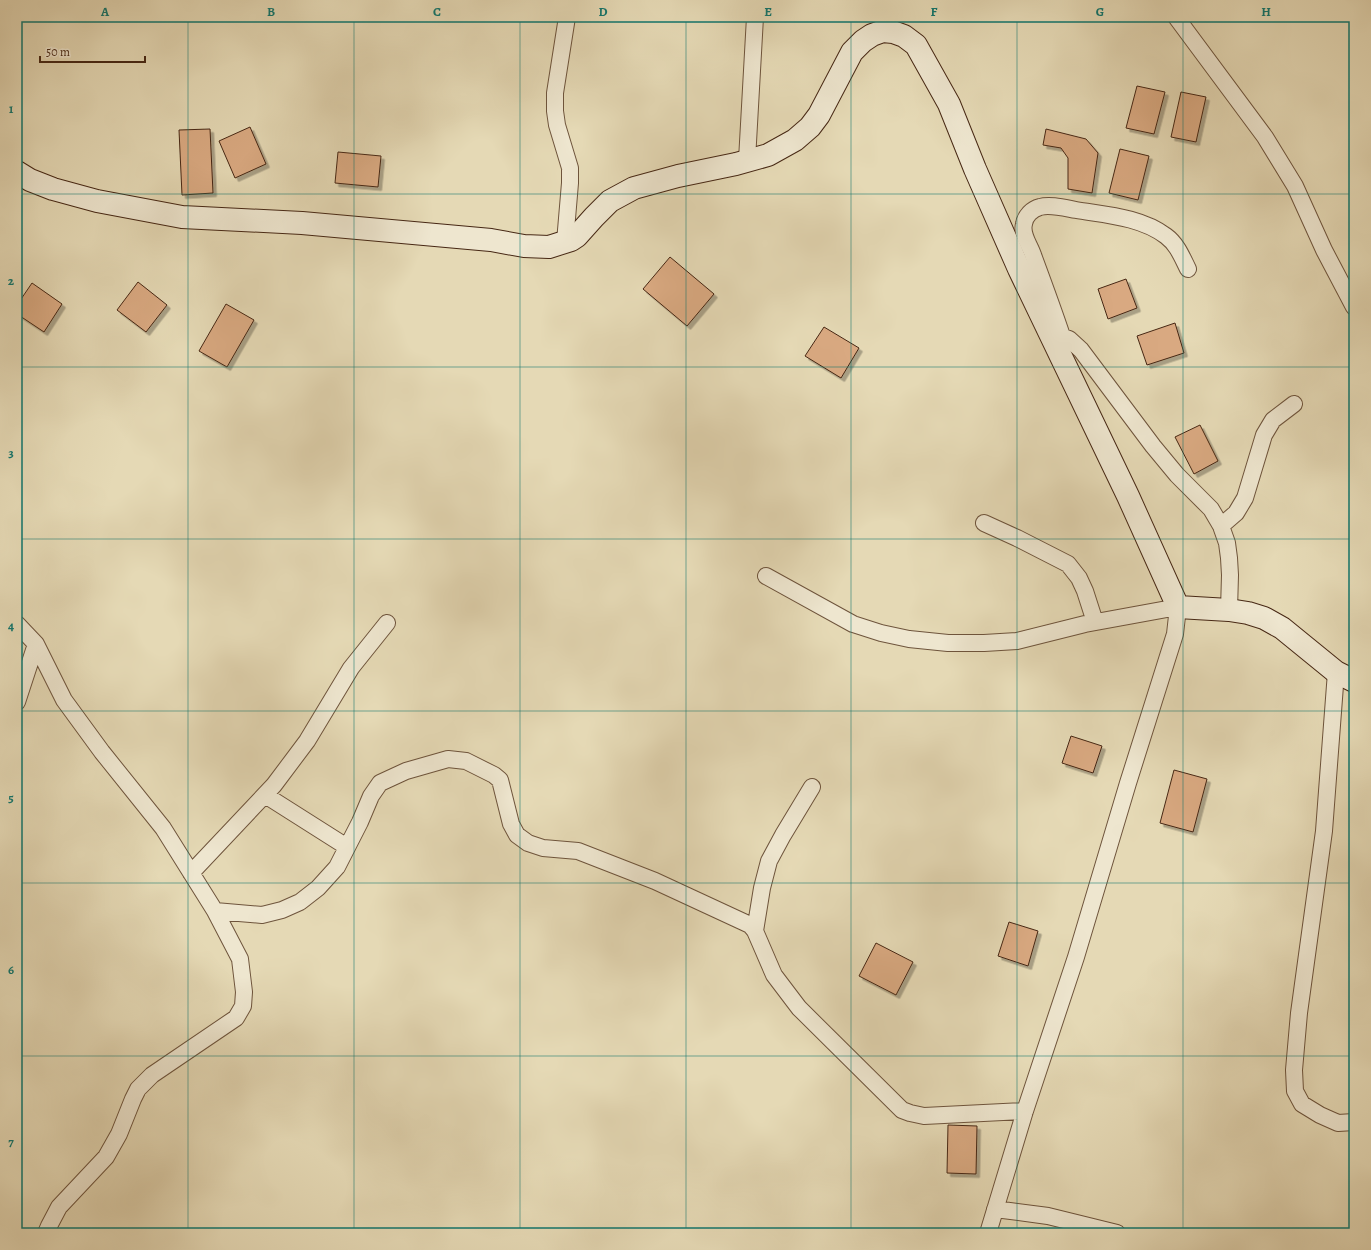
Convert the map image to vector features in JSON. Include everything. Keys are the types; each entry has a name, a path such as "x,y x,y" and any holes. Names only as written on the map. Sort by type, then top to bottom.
{"main road":[{"path":"17,172 30,180 53,189 97,201 182,217 302,223 491,240 524,246 549,247 578,236 610,201 634,188 768,154 795,140 810,127 819,115 852,52 872,35 883,31 893,32 904,36 916,45 949,104 975,169 1019,269 1056,334 1178,607 1229,610 1248,613 1264,618 1282,628 1345,677"}],"street":[{"path":"565,242 570,168 555,111 555,93 567,17"},
{"path":"747,160 754,17"},
{"path":"1176,17 1265,137 1295,186 1324,250 1354,307"},
{"path":"1188,269 1177,247 1167,236 1139,222 1068,209 1039,207 1030,212 1025,218 1023,225 1024,233 1032,253 1056,334 1074,343 1081,350 1152,446 1177,475 1211,509 1221,526 1227,543 1229,558 1229,610"},
{"path":"1221,526 1236,513 1245,498 1264,435 1273,420 1294,404"},
{"path":"984,523 1068,564 1085,591 1094,622"},
{"path":"766,576 853,624 881,633 909,639 955,643 1017,641 1094,622 1178,607 1175,634 1128,783 1076,957 1025,1111 988,1233"},
{"path":"191,872 274,785 307,741 352,668 387,623"},
{"path":"17,624 36,644 64,700 102,752 163,828 191,872 215,911 240,959 244,992 243,1006 236,1018 152,1075 138,1089 133,1098 120,1134 106,1157 59,1207 48,1226 46,1233"},
{"path":"17,702 36,644"},
{"path":"1345,677 1299,1013 1294,1070 1295,1090 1302,1104 1320,1115 1338,1123 1354,1122"},
{"path":"215,911 262,915 282,910 300,902 318,888 337,867 360,822 371,796 380,783 406,771 448,758 466,761 494,775 500,780 512,824 517,835 528,843 543,848 578,851 655,881 750,925 755,931 774,975 799,1008 902,1110 924,1116 1025,1111"},
{"path":"755,931 762,888 769,861 812,787"},
{"path":"265,796 347,847"},
{"path":"996,1209 1048,1216 1117,1233"}],"building":[{"path":"1137,86 1165,92 1154,134 1126,128"},
{"path":"1181,92 1206,97 1196,142 1171,137"},
{"path":"250,127 266,164 235,178 219,141"},
{"path":"210,129 213,193 182,195 179,130"},
{"path":"1046,129 1086,139 1098,153 1092,193 1068,189 1068,158 1061,148 1043,145"},
{"path":"1120,149 1149,156 1138,200 1109,193"},
{"path":"338,152 381,156 378,187 335,183"},
{"path":"670,257 714,294 687,326 643,289"},
{"path":"1126,279 1137,308 1108,319 1098,289"},
{"path":"138,282 167,305 146,332 117,310"},
{"path":"32,283 62,304 44,332 17,314 17,305"},
{"path":"226,304 254,320 227,367 199,351"},
{"path":"1175,323 1184,353 1147,365 1137,336"},
{"path":"824,327 859,348 841,378 805,356"},
{"path":"1200,425 1218,461 1194,474 1175,437"},
{"path":"1071,736 1102,746 1093,773 1062,763"},
{"path":"1174,770 1207,779 1193,832 1160,823"},
{"path":"1009,922 1038,931 1028,966 998,956"},
{"path":"876,943 913,962 896,995 859,976"},
{"path":"948,1125 977,1126 976,1174 947,1173"}]}
